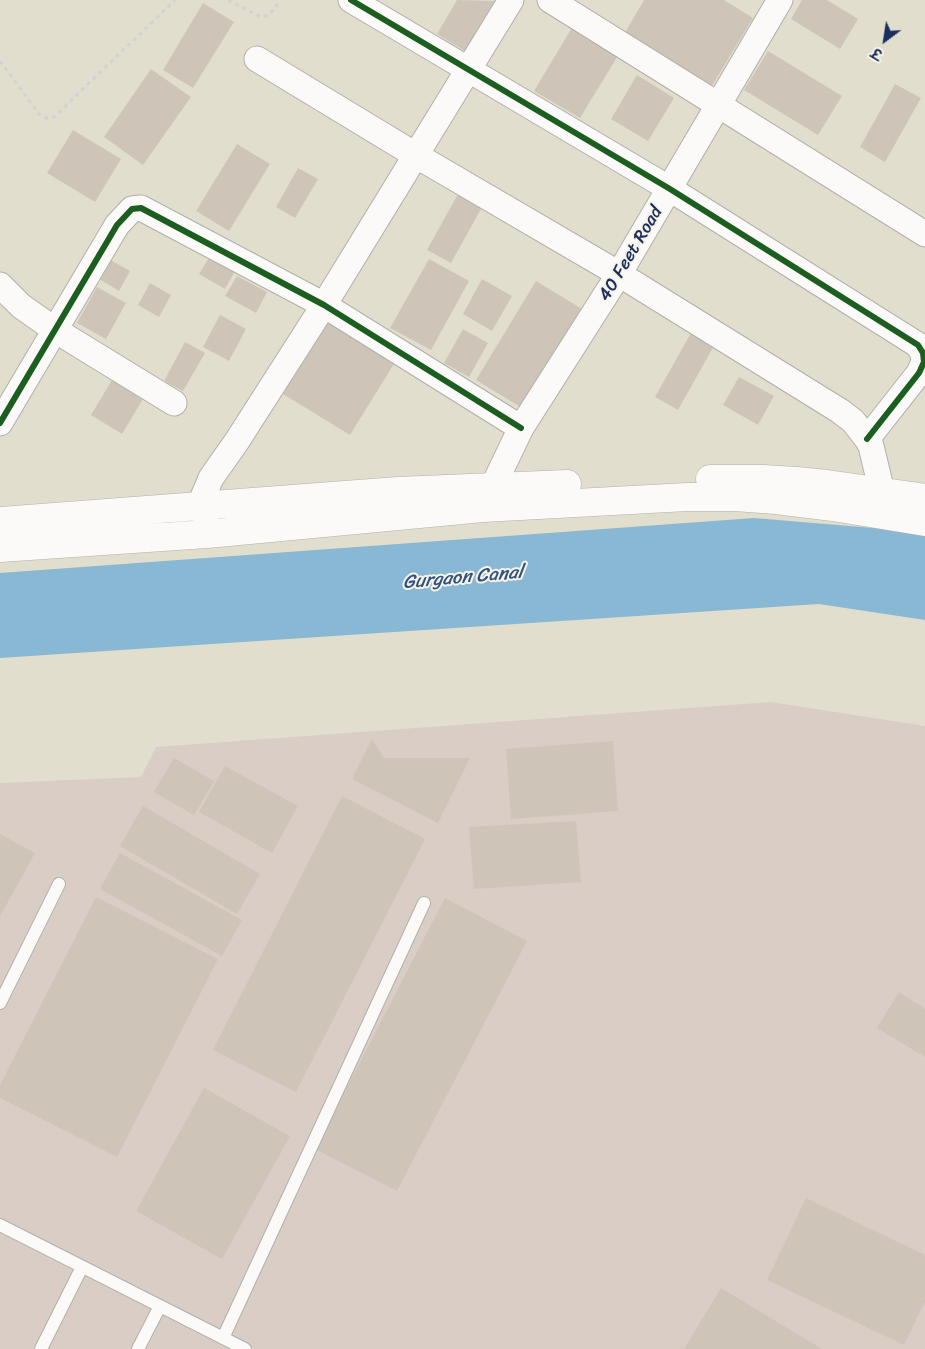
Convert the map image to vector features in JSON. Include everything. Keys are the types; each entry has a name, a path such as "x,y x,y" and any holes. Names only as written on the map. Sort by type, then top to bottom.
{"main road":[{"path":"0,548 208,534 488,497 764,479 827,484 925,498"},
{"path":"0,520 398,491 488,497 623,500 735,497 833,507 925,522"}],"street":[{"path":"352,0 670,189 918,345 923,353 924,362 918,373 867,438"},
{"path":"208,534 203,506 205,489 211,478 324,305 511,0"},
{"path":"550,0 925,234"},
{"name":"40 Feet Road","path":"488,497 521,428 620,274 780,0"},
{"path":"257,59 416,156 620,274 840,411 867,438 871,446 882,492"},
{"path":"0,423 117,224 132,209 141,208 324,305 521,428"},
{"path":"0,286 21,306 56,330 174,403"}],"lane":[{"path":"0,1003 59,884"},
{"path":"223,1338 424,903"},
{"path":"0,1225 245,1349"},
{"path":"41,1349 82,1267"},
{"path":"138,1349 160,1306"}],"path":[{"path":"0,61 40,114 46,118 54,117 175,0"},
{"path":"228,0 262,17 269,15 281,0"}],"shaded area":[{"path":"771,702 925,726 925,1349 0,1349 0,783 141,777 156,747"}],"water":[{"name":"Gurgaon Canal","path":"754,518 925,534 925,620 819,604 0,658 0,573"}],"building":[{"path":"457,0 496,1 465,51 437,34"},
{"path":"644,0 724,0 753,18 710,89 623,36"},
{"path":"802,0 827,0 858,19 840,49 791,19"},
{"path":"203,3 234,22 193,88 163,70"},
{"path":"573,26 619,54 580,118 534,91"},
{"path":"768,51 842,96 818,135 744,90"},
{"path":"151,69 191,97 143,165 104,137"},
{"path":"637,75 674,98 648,141 611,119"},
{"path":"895,84 921,98 885,162 860,147"},
{"path":"73,130 121,159 95,202 47,173"},
{"path":"237,144 270,164 229,231 196,211"},
{"path":"298,168 318,179 295,218 276,207"},
{"path":"458,194 482,207 451,263 427,250"},
{"path":"210,256 235,271 225,289 199,274"},
{"path":"107,258 130,271 119,291 96,277"},
{"path":"429,259 469,281 431,350 390,328"},
{"path":"237,276 267,292 256,313 225,296"},
{"path":"482,279 512,296 492,331 463,314"},
{"path":"536,281 587,312 527,411 476,380"},
{"path":"150,283 171,295 159,317 138,305"},
{"path":"97,287 126,303 106,339 77,323"},
{"path":"220,315 246,329 229,361 203,347"},
{"path":"330,318 397,359 350,435 283,394"},
{"path":"696,324 719,337 678,410 655,397"},
{"path":"463,329 488,343 469,377 444,363"},
{"path":"185,342 205,353 183,391 164,381"},
{"path":"739,377 774,396 758,425 723,405"},
{"path":"112,380 143,399 122,434 91,415"},
{"path":"372,739 384,758 470,758 438,823 352,779"},
{"path":"613,741 618,811 511,819 506,749"},
{"path":"174,758 214,781 194,815 154,792"},
{"path":"225,766 298,806 272,853 199,812"},
{"path":"342,796 425,839 296,1092 213,1050"},
{"path":"143,806 260,874 237,914 120,846"},
{"path":"576,821 581,882 474,889 469,827"},
{"path":"0,834 35,853 0,916"},
{"path":"120,853 242,920 222,956 100,889"},
{"path":"96,897 218,959 117,1157 0,1098 0,1085"},
{"path":"445,898 527,941 397,1191 315,1149"},
{"path":"899,992 925,1009 925,1057 877,1028"},
{"path":"204,1088 290,1136 222,1259 136,1211"},
{"path":"806,1198 925,1255 925,1301 904,1345 767,1280"},
{"path":"721,1288 822,1349 684,1349"}],"cycle path":[{"path":"351,0 670,189 918,345 923,353 924,362 919,373 867,439"},
{"path":"0,423 117,225 132,209 141,208 324,305 521,428"}]}
